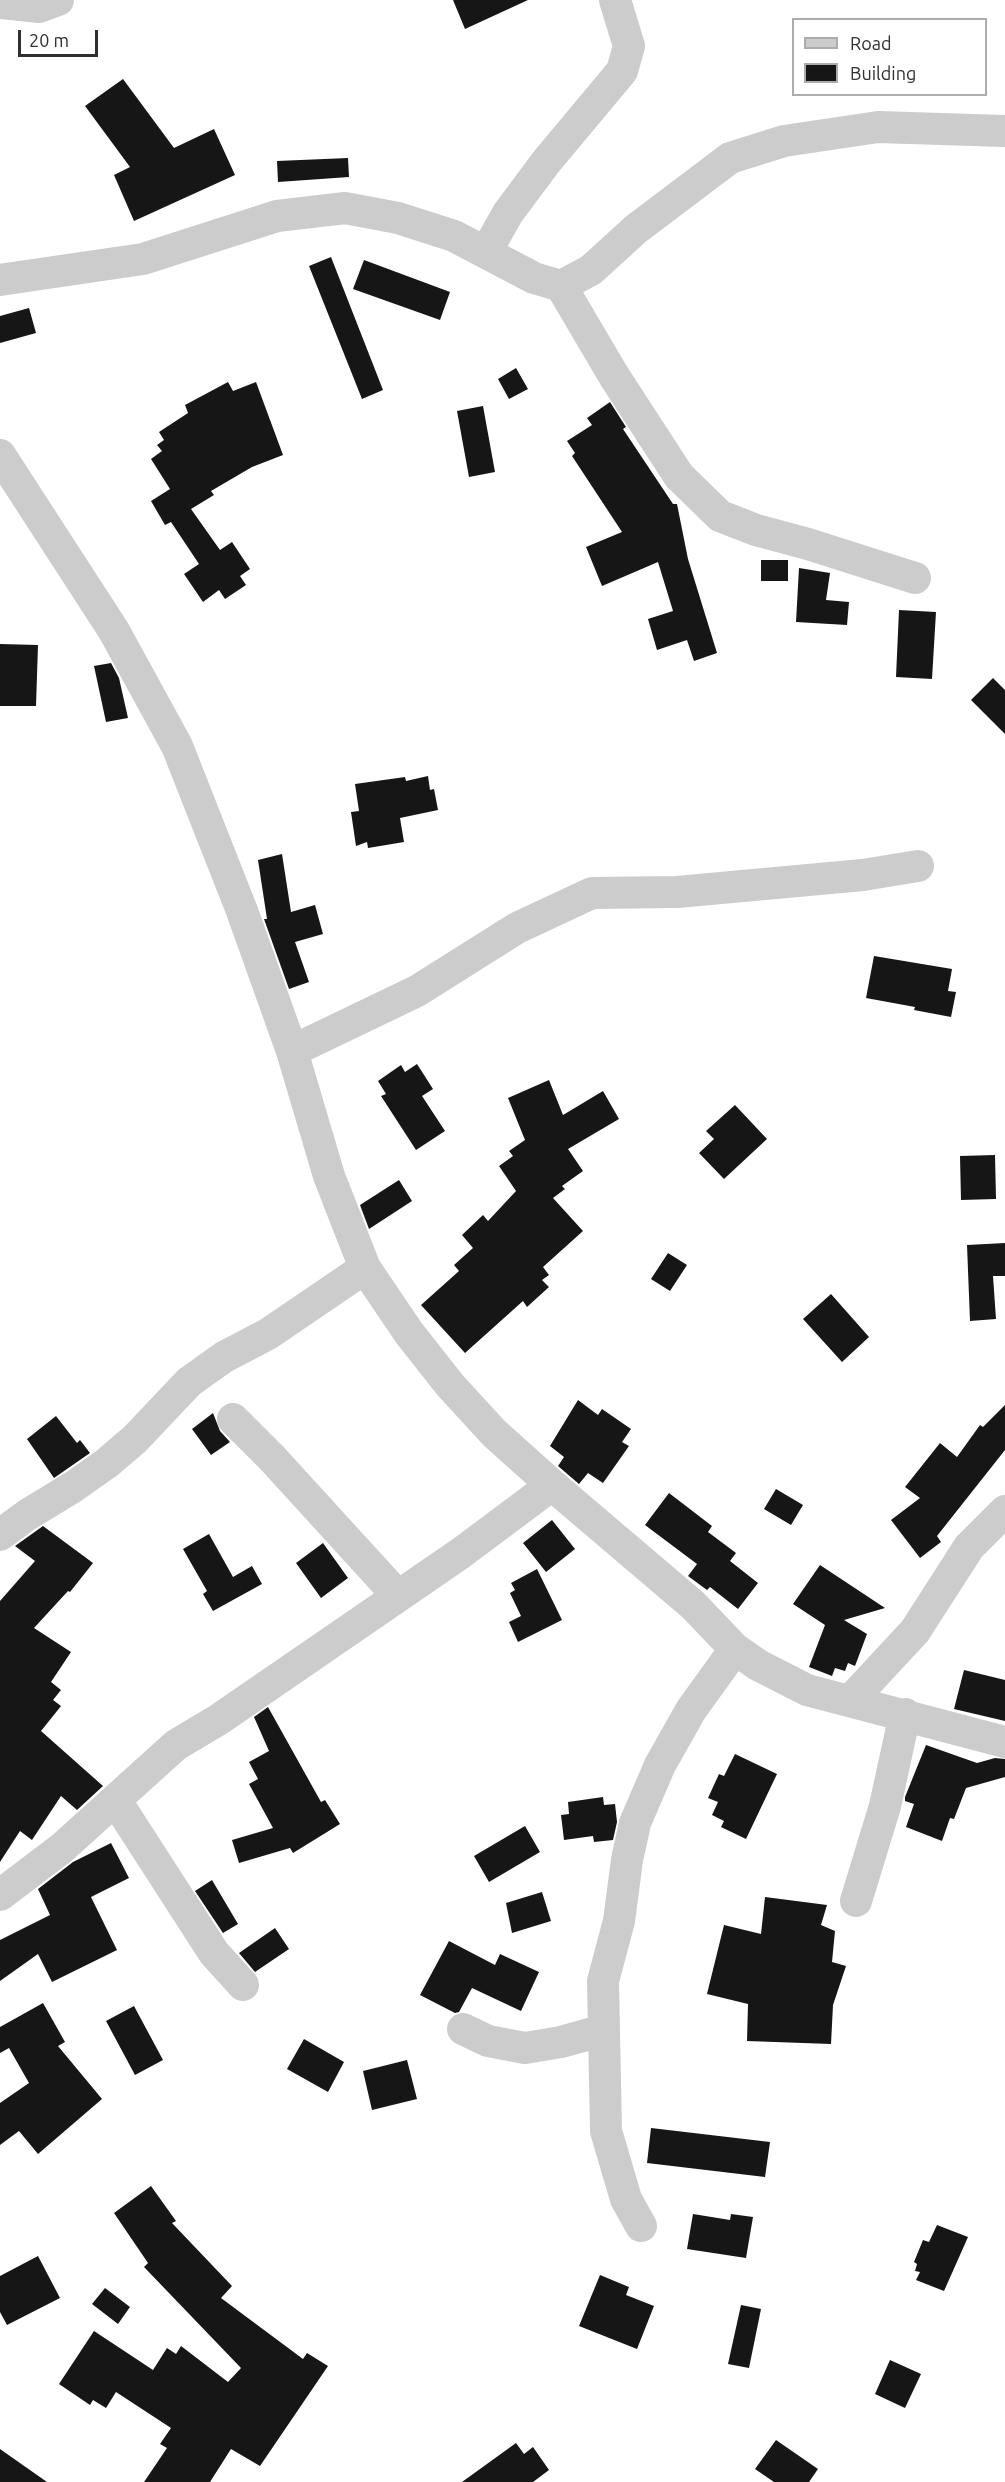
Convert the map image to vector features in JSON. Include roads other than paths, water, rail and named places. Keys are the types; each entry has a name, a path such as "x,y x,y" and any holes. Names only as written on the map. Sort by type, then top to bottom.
{"street":[{"path":"0,3 39,7 58,0"},
{"path":"486,252 508,213 546,162 622,71 629,46 615,0"},
{"path":"561,286 591,270 636,230 730,158 784,141 878,127 1005,131"},
{"path":"0,280 143,259 277,216 345,208 409,222 454,236 534,278 561,286 614,376 679,476 720,516 756,530 915,578"},
{"path":"0,455 114,631 177,746 242,911 292,1051 329,1176 365,1268 409,1333 450,1385 494,1432 530,1462 552,1485 693,1605 735,1649 780,1678 807,1690 1005,1742"},
{"path":"292,1051 417,991 517,928 592,893 677,892 863,874 918,866"},
{"path":"0,1535 107,1463 135,1439 189,1382 224,1357 268,1334 365,1268"},
{"path":"233,1419 272,1458 398,1596"},
{"path":"0,1895 62,1848 176,1745 218,1720 461,1553 552,1485"},
{"path":"851,1700 915,1631 969,1547 1005,1511"},
{"path":"641,2226 626,2199 606,2131 603,1981 619,1920 627,1860 635,1823 660,1765 691,1710 735,1649"},
{"path":"856,1900 885,1806 905,1714"},
{"path":"116,1801 214,1953 243,1985"},
{"path":"463,2029 488,2041 525,2048 561,2042 604,2030"}]}
